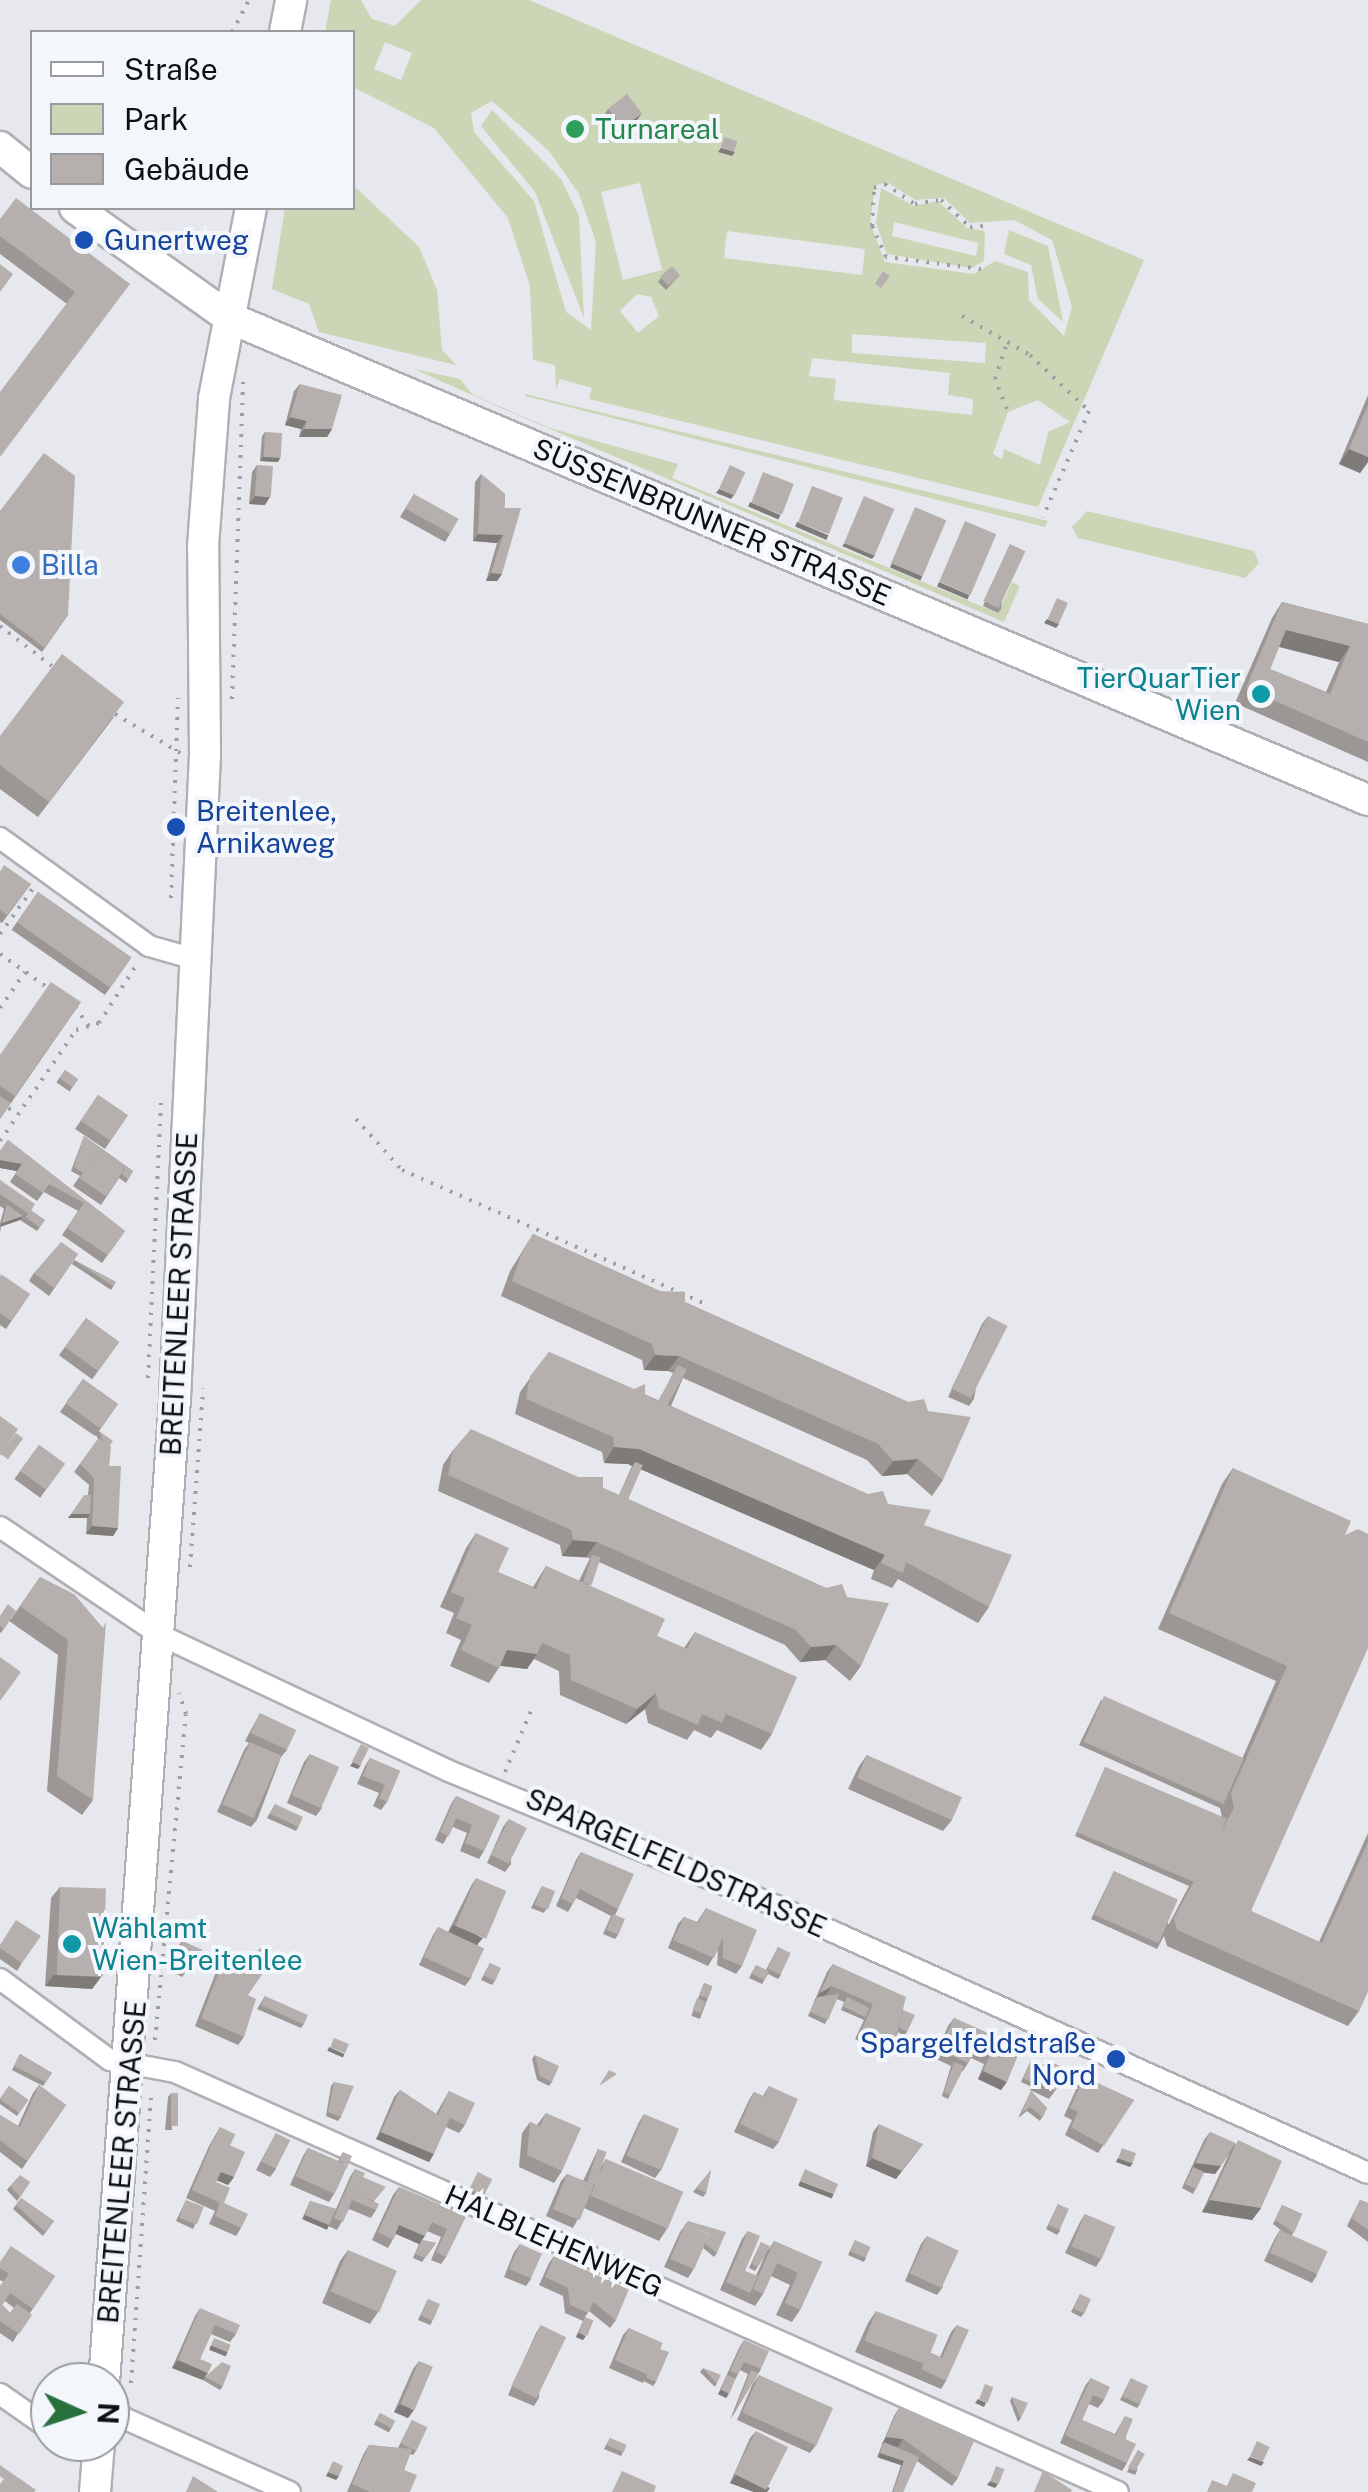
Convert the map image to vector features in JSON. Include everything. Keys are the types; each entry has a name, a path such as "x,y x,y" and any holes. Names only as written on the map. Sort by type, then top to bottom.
{"main road":[{"path":"285,30 291,0"},
{"name":"SÜSSENBRUNNER STRASSE","path":"79,210 230,318 1368,800"},
{"name":"BREITENLEER STRASSE","path":"116,2362 145,2064 160,1635 204,755 203,546 230,318 251,210"},
{"path":"95,2492 97,2462"}],"street":[{"path":"0,838 149,946 195,959"},
{"name":"SPARGELFELDSTRASSE","path":"0,1528 160,1635 448,1771 499,1785 1368,2172"},
{"name":"HALBLEHENWEG","path":"0,1980 110,2060 175,2072 1118,2492"},
{"path":"0,2394 30,2415"},
{"path":"130,2421 290,2492"}],"path":[{"path":"233,30 249,0"},
{"path":"980,269 886,257 872,226 874,188 886,184 915,204 941,200 970,227 987,226"},
{"path":"962,316 1008,340 1089,411 1043,517"},
{"path":"1008,340 995,379 1008,409"},
{"path":"232,702 249,402 242,366"},
{"path":"0,626 62,673"},
{"path":"108,708 168,754 204,755"},
{"path":"0,934 38,880"},
{"path":"0,954 55,993"},
{"path":"0,1141 76,1030 89,1026 142,956"},
{"path":"0,1008 25,972"},
{"path":"70,1004 89,1026"},
{"path":"0,1102 18,1115"},
{"path":"356,1120 402,1170 706,1304"},
{"path":"116,2362 145,2064 186,1714 176,1680"},
{"path":"499,1785 531,1711"}],"green space":[{"path":"331,0 361,0 372,19 395,26 421,0 529,0 1144,260 1038,507 589,399 592,388 560,379 556,389 555,365 533,360 530,286 508,218 434,128 355,88 355,30 325,30","holes":["385,42 412,53 401,80 374,69","492,101 549,151 579,194 596,242 591,330 566,312 534,201 474,132 471,113","887,182 915,200 944,198 970,223 1014,220 1052,240 1072,307 1064,336 1029,300 1028,272 995,261 974,274 885,262 870,223 875,186","640,183 662,270 623,280 601,192","727,231 865,249 862,275 724,258","637,294 651,297 659,316 638,333 620,311","852,334 986,343 985,363 852,353","812,358 950,373 948,395 973,399 972,415 834,400 836,379 809,376","1038,400 1070,422 1048,432 1040,465 1004,449 1002,459 993,454 1008,412"]},
{"path":"492,110 561,179 579,216 584,318 535,192 481,126"},
{"path":"355,187 419,247 437,290 442,350 456,365 319,332 309,304 272,289 285,210 355,210"},
{"path":"881,188 914,206 938,201 967,228 985,231 984,261 972,268 887,254 876,223","holes":["894,222 978,243 976,256 892,236"]},
{"path":"1009,230 1048,246 1063,322 1038,299 1031,265 1004,254"},
{"path":"414,369 460,379 473,395 550,428 678,464 672,478 998,613 1012,582 1020,586 1004,622 501,408"},
{"path":"525,394 1048,521 1045,527"},
{"path":"1087,511 1254,551 1259,563 1245,578 1078,538 1072,527"}],"building":[{"path":"627,94 642,113 623,128 608,109"},
{"path":"724,137 737,141 734,152 721,148"},
{"path":"16,198 130,284 0,457 0,392 75,292 0,236 0,219"},
{"path":"0,264 13,274 0,292"},
{"path":"672,266 680,275 668,286 660,277"},
{"path":"883,271 890,276 881,288 875,284"},
{"path":"300,384 342,395 332,429 304,429 307,421 290,417"},
{"path":"1368,405 1368,457 1349,449"},
{"path":"265,432 282,433 281,458 264,457"},
{"path":"44,453 75,476 68,615 45,648 0,614 0,511"},
{"path":"257,465 273,466 271,497 255,496"},
{"path":"730,465 745,472 734,496 719,489"},
{"path":"763,472 794,484 782,515 751,503"},
{"path":"481,474 505,494 504,508 521,508 502,574 491,573 503,535 478,534"},
{"path":"812,486 843,498 829,534 798,522"},
{"path":"414,494 459,519 450,534 406,509"},
{"path":"864,496 894,509 874,556 844,543"},
{"path":"915,507 946,520 922,576 891,563"},
{"path":"965,521 996,534 971,595 939,582"},
{"path":"1010,544 1025,551 999,608 983,601"},
{"path":"1057,598 1068,603 1059,624 1048,619"},
{"path":"1282,602 1368,624 1368,742 1246,688","holes":["1286,630 1350,646 1330,694 1270,669"]},
{"path":"62,654 124,702 49,802 0,765 0,736"},
{"path":"4,865 31,884 7,915 0,910 0,872"},
{"path":"38,892 131,957 110,988 17,922"},
{"path":"51,982 81,1002 15,1096 0,1086 0,1055"},
{"path":"65,1070 78,1079 72,1087 59,1078"},
{"path":"98,1095 128,1115 111,1141 81,1121"},
{"path":"0,1096 11,1103 0,1119"},
{"path":"84,1136 133,1171 128,1179 122,1174 125,1169 98,1151 83,1173 74,1167"},
{"path":"8,1140 125,1231 108,1255 67,1228 84,1203 49,1184 43,1193 15,1174 22,1164 0,1160 0,1151"},
{"path":"98,1151 125,1169 106,1196 80,1178"},
{"path":"0,1180 35,1204 29,1214 0,1194"},
{"path":"7,1205 23,1216 2,1223"},
{"path":"31,1210 45,1220 39,1227 26,1217"},
{"path":"533,1234 659,1291 685,1292 685,1302 908,1402 924,1399 928,1411 971,1417 943,1480 918,1459 893,1461 878,1444 679,1356 655,1355 652,1344 512,1281"},
{"path":"61,1242 78,1254 54,1288 34,1273"},
{"path":"74,1260 116,1282 113,1286"},
{"path":"1,1274 30,1294 11,1321 0,1313"},
{"path":"988,1316 1008,1326 971,1398 951,1388"},
{"path":"86,1318 119,1342 98,1371 65,1347"},
{"path":"549,1352 634,1389 645,1384 645,1395 868,1494 883,1491 888,1504 931,1510 924,1525 1012,1555 989,1607 906,1562 903,1573 881,1563 885,1555 639,1449 614,1447 613,1437 526,1399 530,1376"},
{"path":"678,1365 687,1370 667,1406 658,1401"},
{"path":"83,1379 118,1404 100,1429 65,1403"},
{"path":"0,1416 18,1429 0,1456"},
{"path":"471,1429 578,1477 603,1477 603,1488 826,1588 842,1584 847,1597 889,1603 861,1666 836,1645 811,1647 796,1630 597,1542 573,1540 571,1530 448,1475 453,1450"},
{"path":"99,1431 113,1441 110,1445 103,1441"},
{"path":"16,1433 23,1438 8,1459 1,1454"},
{"path":"99,1438 111,1446 109,1466 121,1466 118,1528 92,1526 94,1478 80,1464"},
{"path":"39,1445 65,1464 46,1490 20,1471"},
{"path":"635,1462 643,1465 628,1499 619,1495"},
{"path":"1233,1468 1351,1521 1345,1535 1358,1529 1368,1534 1368,1648 1251,1911 1322,1943 1368,1842 1368,1991 1359,2011 1177,1930 1174,1918 1234,1808 1231,1793 1287,1666 1169,1613"},
{"path":"84,1495 91,1495 90,1514 71,1514"},
{"path":"476,1533 509,1548 498,1572 536,1589 546,1566 665,1619 657,1636 687,1649 695,1632 797,1677 772,1734 726,1714 722,1723 702,1714 698,1725 659,1708 656,1693 637,1709 571,1680 570,1655 542,1643 537,1654 507,1650 499,1668 461,1650 472,1625 456,1618 465,1598 451,1592"},
{"path":"592,1555 601,1558 592,1585 583,1583"},
{"path":"40,1577 75,1595 103,1628 106,1622 93,1800 57,1776 68,1640 20,1606"},
{"path":"8,1604 16,1611 4,1629 0,1616"},
{"path":"0,1657 21,1672 0,1701"},
{"path":"1104,1696 1244,1758 1223,1804 1084,1742"},
{"path":"260,1713 296,1730 287,1750 251,1733"},
{"path":"250,1742 281,1756 253,1818 222,1804"},
{"path":"361,1744 369,1748 360,1766 352,1762"},
{"path":"310,1754 339,1767 321,1808 292,1795"},
{"path":"867,1755 962,1797 952,1820 857,1778"},
{"path":"370,1758 400,1771 387,1802 379,1798 385,1785 363,1776"},
{"path":"1105,1767 1227,1819 1199,1884 1077,1832"},
{"path":"456,1796 500,1816 484,1851 465,1843 472,1825 456,1818 449,1836 440,1832"},
{"path":"275,1804 303,1817 298,1827 270,1814"},
{"path":"509,1819 527,1828 509,1864 491,1855"},
{"path":"581,1852 634,1874 618,1909 580,1889 573,1904 561,1898"},
{"path":"1114,1871 1178,1899 1158,1943 1094,1915"},
{"path":"476,1878 506,1891 486,1939 456,1926"},
{"path":"542,1886 555,1891 548,1910 535,1905"},
{"name":"Wählamt Wien-Breitenlee","path":"60,1887 106,1889 103,1977 57,1975"},
{"path":"706,1908 757,1930 742,1966 723,1958 723,1937 714,1958 673,1940 684,1917 698,1923"},
{"path":"613,1914 625,1919 618,1935 606,1930"},
{"path":"16,1920 41,1936 22,1963 0,1948"},
{"path":"438,1927 484,1949 470,1978 424,1957"},
{"path":"182,1941 202,1950 185,1973 178,1969"},
{"path":"263,1946 272,1960 248,1995 256,1999 244,2037 201,2018 226,1954 245,1962"},
{"path":"778,1947 791,1953 781,1975 768,1969"},
{"path":"490,1963 501,1968 495,1981 484,1976"},
{"path":"833,1964 906,1997 894,2046 861,2031 873,2004 832,1986 820,1993"},
{"path":"756,1965 769,1971 764,1980 752,1974"},
{"path":"704,1983 712,1986 708,1998 699,1995"},
{"path":"839,1994 828,2020 810,2012 817,1997"},
{"path":"265,1996 308,2015 304,2024 261,2005"},
{"path":"847,1997 869,2008 865,2017 843,2006"},
{"path":"697,1998 705,2001 701,2013 692,2010"},
{"path":"903,2010 915,2015 907,2032 899,2027"},
{"path":"954,2018 1021,2048 1007,2082 983,2071 990,2056 975,2049 968,2063 939,2050"},
{"path":"334,2038 349,2044 345,2053 330,2047"},
{"path":"20,2054 52,2073 46,2082 14,2066"},
{"path":"535,2055 559,2066 552,2082 540,2076"},
{"path":"1031,2060 1043,2065 1035,2083 1023,2078"},
{"path":"1046,2060 1065,2068 1056,2091 1036,2083"},
{"path":"954,2062 964,2066 950,2095 944,2092"},
{"path":"609,2070 617,2074 599,2086"},
{"path":"1084,2077 1134,2100 1104,2146 1071,2127 1078,2112 1070,2108"},
{"path":"334,2082 354,2086 341,2117 328,2112"},
{"path":"39,2085 66,2105 27,2161 0,2140 0,2115 20,2127"},
{"path":"9,2086 28,2100 19,2113 0,2099"},
{"path":"769,2086 798,2099 779,2142 740,2124 754,2092 764,2097"},
{"path":"400,2090 438,2115 449,2091 475,2103 465,2125 450,2118 434,2154 381,2132"},
{"path":"1031,2091 1047,2108 1043,2117 1030,2107 1021,2114"},
{"path":"171,2093 178,2093 178,2126 171,2126"},
{"path":"546,2113 581,2128 562,2171 527,2155 530,2122 540,2126"},
{"path":"644,2114 679,2129 661,2170 626,2155"},
{"path":"879,2124 923,2144 902,2171 872,2158"},
{"path":"220,2127 235,2134 230,2146 215,2139"},
{"path":"1210,2132 1235,2143 1221,2166 1196,2163"},
{"path":"276,2133 290,2140 276,2169 261,2162"},
{"path":"214,2138 245,2152 234,2177 221,2172 216,2182 230,2188 224,2203 248,2214 241,2228 215,2216 220,2203 192,2190"},
{"path":"1238,2140 1282,2161 1261,2208 1210,2200"},
{"path":"308,2148 347,2165 335,2194 295,2176"},
{"path":"1122,2148 1136,2153 1132,2163 1118,2158"},
{"path":"598,2149 607,2152 596,2185 587,2182"},
{"path":"343,2152 352,2156 346,2170 347,2165 339,2161"},
{"path":"606,2159 683,2192 668,2229 590,2196"},
{"path":"1193,2167 1204,2172 1196,2189 1185,2184"},
{"path":"355,2169 365,2173 356,2193 379,2204 376,2210 352,2200 343,2222 334,2218"},
{"path":"805,2169 838,2184 834,2194 800,2181"},
{"path":"711,2170 706,2193 696,2188"},
{"path":"478,2172 492,2179 484,2196 469,2189"},
{"path":"567,2174 594,2185 580,2220 553,2209"},
{"path":"20,2175 30,2182 20,2197 10,2186"},
{"path":"363,2177 386,2187 374,2201 356,2193"},
{"path":"399,2187 466,2216 446,2257 436,2252 447,2229 432,2222 425,2236 399,2225 393,2240 378,2232"},
{"path":"21,2198 54,2221 45,2232 16,2205"},
{"path":"186,2200 204,2207 197,2225 179,2218"},
{"path":"1360,2200 1368,2203 1368,2230 1352,2218"},
{"path":"310,2201 336,2209 329,2225 305,2215"},
{"path":"1058,2204 1069,2209 1060,2230 1049,2225"},
{"path":"1282,2205 1302,2214 1294,2233 1275,2220"},
{"path":"1085,2214 1115,2227 1102,2259 1071,2246"},
{"path":"688,2221 726,2232 717,2253 705,2244 709,2234 686,2225"},
{"path":"685,2224 709,2234 694,2269 670,2259"},
{"path":"1280,2230 1328,2251 1317,2274 1270,2253"},
{"path":"748,2231 760,2236 745,2271 758,2276 750,2293 726,2282"},
{"path":"927,2236 959,2251 941,2288 910,2273"},
{"path":"422,2240 436,2243 425,2258 415,2254"},
{"path":"855,2240 871,2247 866,2258 850,2251"},
{"path":"774,2241 822,2262 800,2310 785,2303 798,2273 777,2263 763,2294 753,2289"},
{"path":"761,2242 770,2246 758,2267 752,2264"},
{"path":"520,2244 542,2254 531,2278 509,2269"},
{"path":"11,2246 55,2276 33,2309 10,2293 2,2305 24,2327 19,2334 0,2321 0,2286 9,2274 0,2268 0,2262"},
{"path":"348,2250 397,2271 379,2312 330,2291"},
{"path":"554,2256 629,2289 616,2320 593,2302 588,2313 570,2305 568,2288 545,2277"},
{"path":"1080,2294 1091,2299 1084,2313 1073,2309"},
{"path":"428,2299 440,2304 433,2321 421,2316"},
{"path":"17,2304 32,2315 24,2327 10,2313"},
{"path":"200,2308 240,2325 236,2334 215,2325 200,2359 212,2364 208,2373 178,2360"},
{"path":"876,2311 938,2335 926,2365 865,2341"},
{"path":"585,2317 593,2320 587,2336 579,2333"},
{"path":"541,2325 566,2337 536,2398 511,2386"},
{"path":"957,2325 969,2330 946,2381 921,2369 929,2352 942,2358"},
{"path":"629,2328 663,2343 649,2375 615,2360"},
{"path":"214,2338 231,2345 228,2352 211,2345"},
{"path":"744,2340 769,2351 761,2369 744,2362 738,2374 730,2371"},
{"path":"660,2349 669,2352 656,2382 646,2377"},
{"path":"419,2361 433,2367 414,2410 401,2404"},
{"path":"222,2362 231,2366 223,2386 205,2377"},
{"path":"703,2368 721,2375 717,2383"},
{"path":"751,2370 758,2373 733,2416"},
{"path":"727,2375 735,2378 730,2393 721,2390"},
{"path":"759,2375 833,2408 816,2445 742,2412"},
{"path":"1091,2378 1110,2387 1104,2400 1093,2395 1082,2420 1116,2435 1125,2416 1133,2419 1125,2439 1136,2444 1127,2463 1065,2435"},
{"path":"1131,2378 1148,2386 1140,2404 1123,2396"},
{"path":"985,2384 993,2387 987,2403 979,2400"},
{"path":"1012,2397 1028,2403 1021,2418"},
{"path":"899,2408 974,2441 958,2478 903,2439 886,2437"},
{"path":"380,2413 395,2421 391,2428 376,2420"},
{"path":"412,2420 427,2427 416,2451 401,2444"},
{"path":"756,2431 788,2447 766,2490 734,2474"},
{"path":"610,2438 627,2445 624,2452 607,2445"},
{"path":"1257,2441 1270,2447 1263,2462 1250,2456"},
{"path":"884,2442 919,2457 903,2492 893,2492 904,2461 880,2453"},
{"path":"369,2445 412,2449 404,2470 417,2475 410,2492 370,2492 352,2484"},
{"path":"1138,2450 1145,2454 1135,2471 1128,2467"},
{"path":"333,2461 343,2466 339,2476 328,2472"},
{"path":"0,2465 36,2490 0,2492 4,2479 0,2476"},
{"path":"996,2466 1004,2469 999,2484 990,2481"},
{"path":"622,2471 656,2486 654,2492 612,2492"},
{"path":"1043,2471 1072,2490 1071,2492 1034,2492"},
{"path":"1233,2473 1256,2483 1252,2492 1207,2492 1212,2480 1227,2486"},
{"path":"193,2476 218,2492 186,2492"}],"place":[{"name":"Turnareal","path":"575,129"},
{"name":"Gunertweg","path":"84,240"},
{"name":"Billa","path":"21,565"},
{"name":"TierQuarTier Wien","path":"1261,694"},
{"name":"Breitenlee, Arnikaweg","path":"176,827"},
{"name":"Wählamt Wien-Breitenlee","path":"72,1944"},
{"name":"Spargelfeldstraße Nord","path":"1116,2059"}]}
